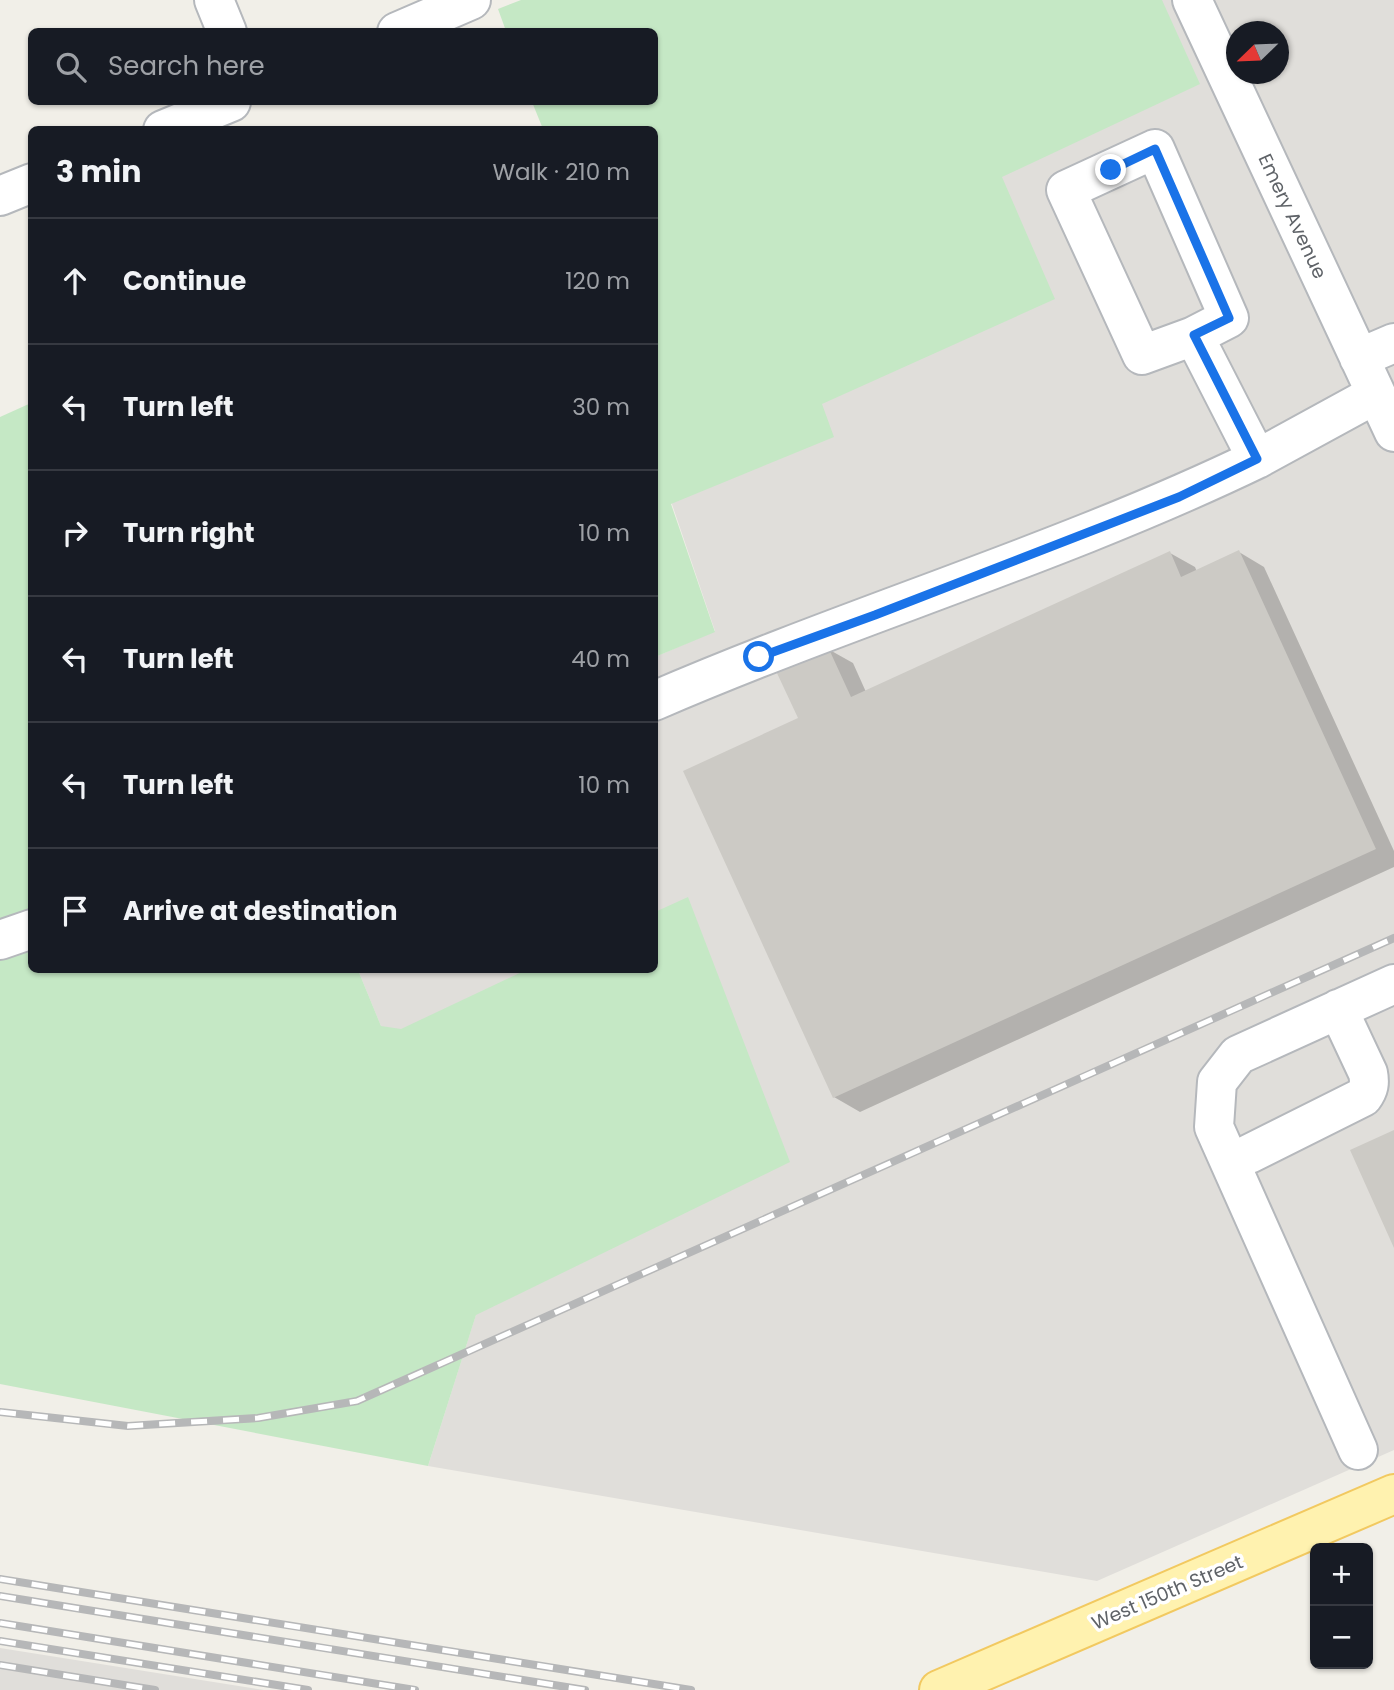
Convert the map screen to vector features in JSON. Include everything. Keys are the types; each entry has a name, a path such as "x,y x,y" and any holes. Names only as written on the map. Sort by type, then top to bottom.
{"main road":[{"name":"West 150th Street","path":"939,1690 1394,1494"}],"street":[{"path":"214,0 225,28"},
{"path":"406,28 471,0"},
{"name":"Emery Avenue","path":"1192,0 1394,432"},
{"path":"173,126 224,105"},
{"path":"1155,149 1229,318 1194,335 1142,355 1066,190 1155,149"},
{"path":"0,196 28,185"},
{"path":"1194,335 1257,459"},
{"path":"1359,358 1394,343"},
{"path":"658,699 736,666 1179,497 1257,459 1376,394"},
{"path":"0,940 28,930"},
{"path":"1358,1450 1214,1127 1217,1082 1238,1055 1394,984"},
{"path":"1249,1154 1363,1097 1368,1089 1368,1073 1338,1009"}],"shaded area":[{"path":"1031,0 1394,0 1394,1450 1097,1581 428,1466 486,1283 359,973 658,973 658,656 715,631 658,463 658,450"},
{"path":"0,1648 264,1690 0,1690"}],"green space":[{"path":"521,0 1162,0 1200,84 1002,177 1055,299 822,404 834,437 671,504 715,632 658,656 658,126 542,126 533,105 658,105 658,28 505,28 498,9"},
{"path":"28,404 28,973 359,973 381,1026 401,1029 520,973 658,973 658,911 688,897 790,1162 476,1315 428,1466 0,1384 0,417"}],"building":[{"path":"1239,550 1376,849 833,1098 683,771 798,718 776,671 828,647 851,697 1170,551 1181,577"},
{"path":"1394,1130 1394,1248 1350,1150"}],"railway":[{"path":"0,1412 128,1426 258,1418 357,1401 1394,938"},
{"path":"0,1579 691,1690"},
{"path":"0,1596 585,1690"},
{"path":"0,1623 415,1690"},
{"path":"0,1641 308,1690"},
{"path":"0,1665 155,1690"}],"route":[{"path":"759,657 1179,497 1257,459 1194,335 1229,318 1155,149 1111,170"}]}
